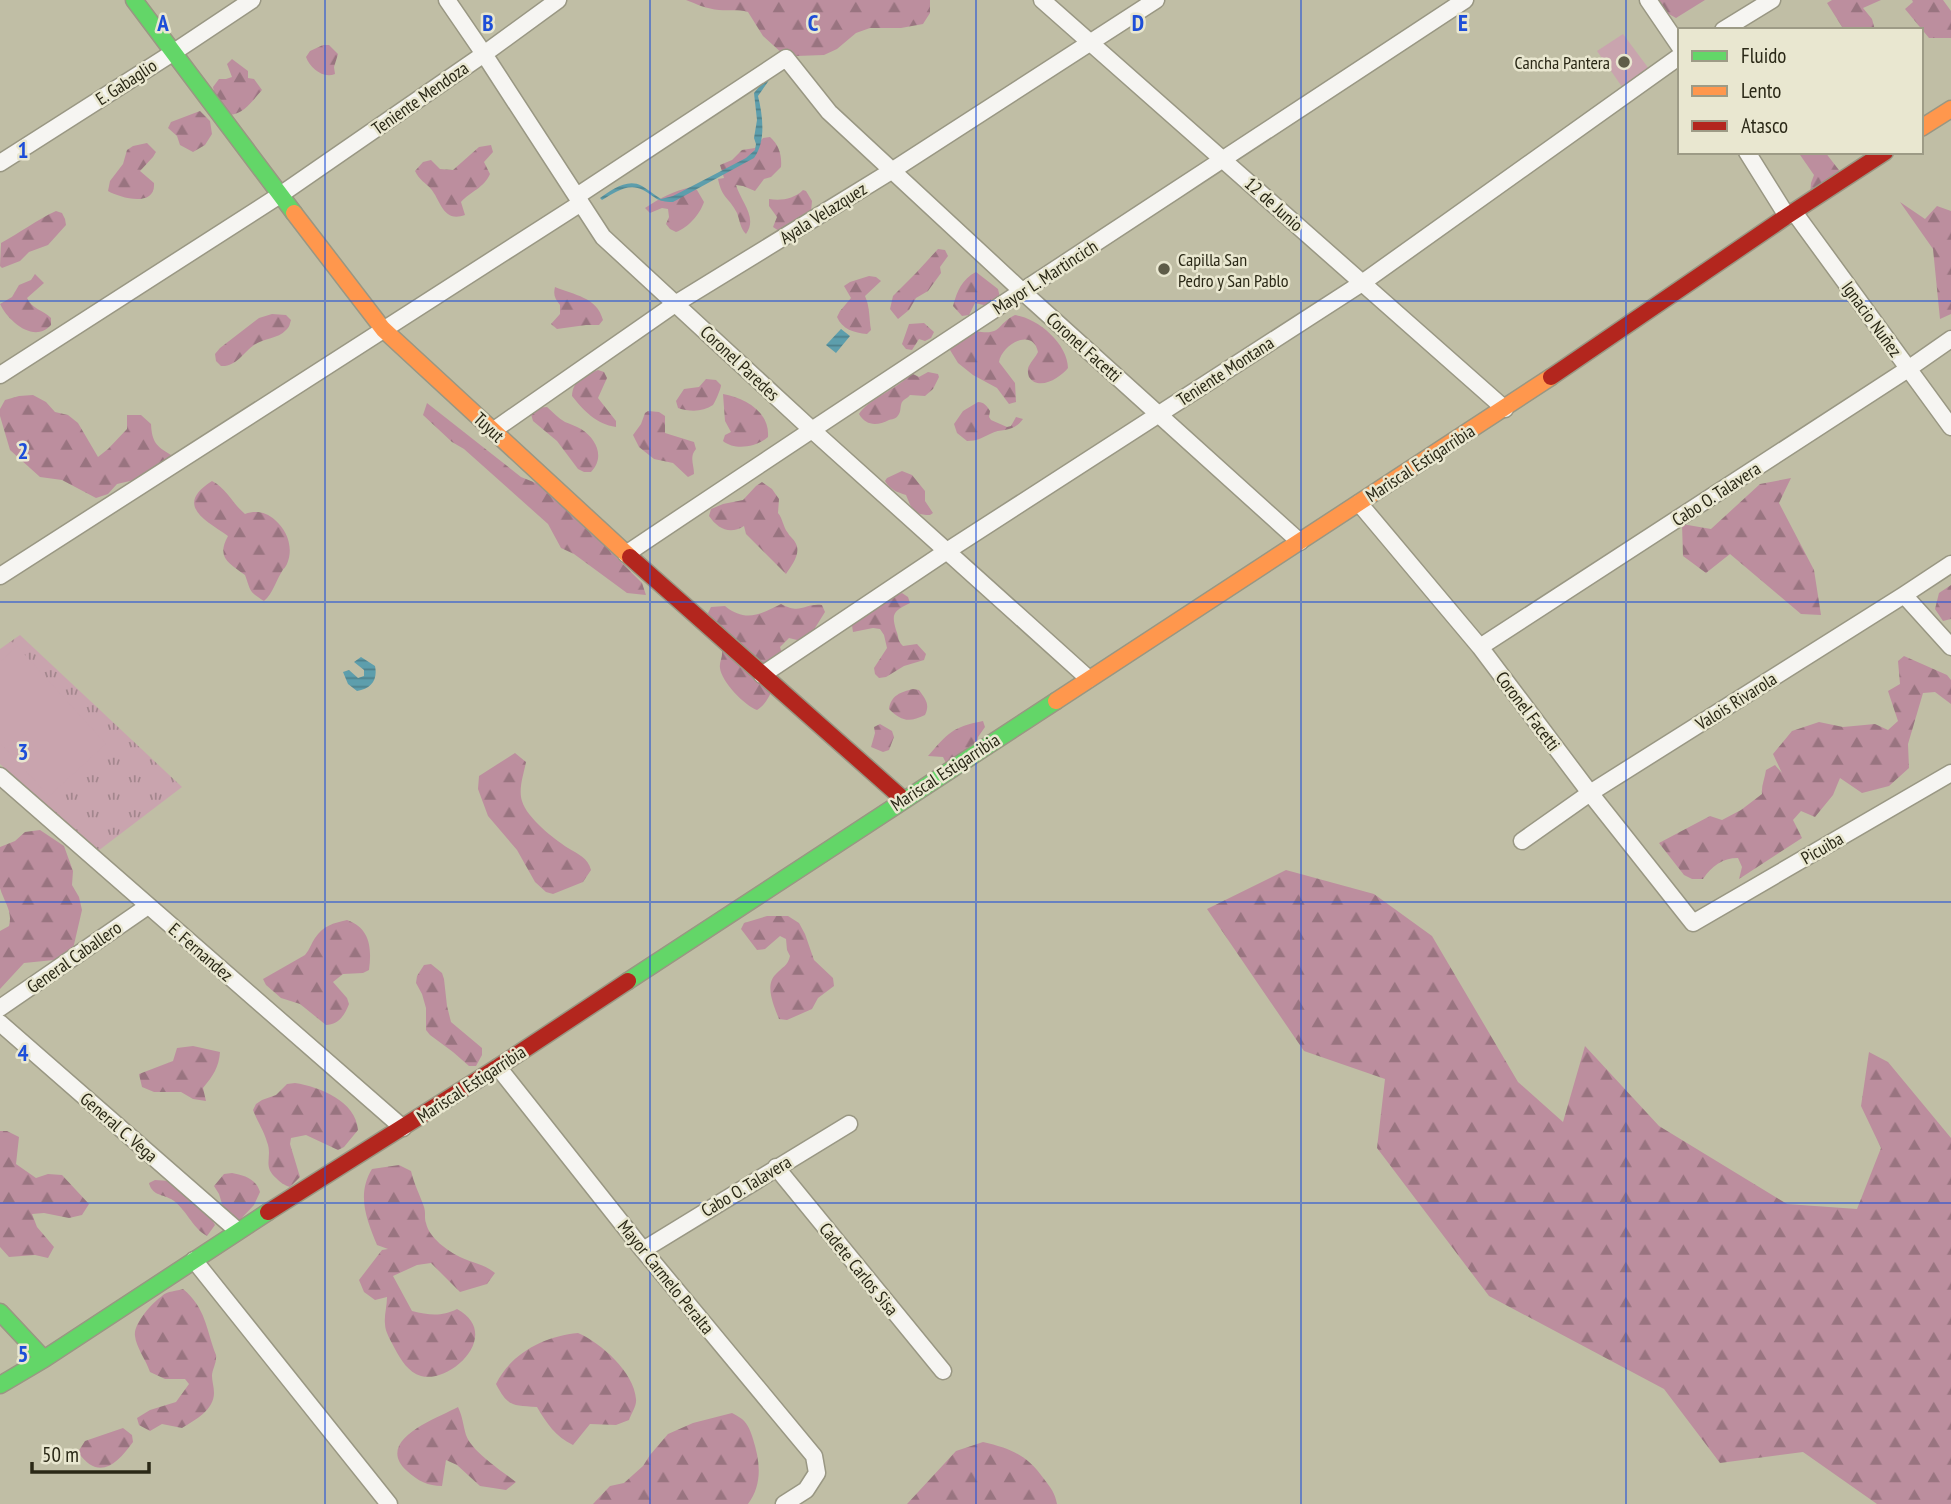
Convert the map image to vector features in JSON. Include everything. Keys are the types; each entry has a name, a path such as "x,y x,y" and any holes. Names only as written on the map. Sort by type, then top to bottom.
{"street":[{"name":"Tuyut","path":"134,0 383,329 626,554 903,799"},
{"name":"E. Gabaglio","path":"0,163 252,0"},
{"name":"Coronel Paredes","path":"447,0 603,237 1089,679"},
{"name":"Teniente Mendoza","path":"0,375 280,195 558,0"},
{"name":"12 de Junio","path":"1042,0 1505,409"},
{"name":"Ayala Velazquez","path":"494,430 675,304 893,170 1156,0"},
{"name":"Mayor L. Martincich","path":"626,554 811,429 1465,0"},
{"path":"1648,0 1678,44"},
{"path":"1726,28 1772,0"},
{"name":"Teniente Montana","path":"762,675 947,551 1362,284 1678,57"},
{"name":"Coronel Facetti","path":"579,200 786,58 829,112 1023,292 1300,542"},
{"path":"1923,127 1951,109"},
{"name":"Ignacio Nuñez","path":"1748,154 1951,427"},
{"name":"Mariscal Estigarribia","path":"0,1385 498,1067 903,799 1505,409 1882,154"},
{"path":"0,576 579,200"},
{"name":"Cabo O. Talavera","path":"1480,648 1951,339"},
{"name":"Coronel Facetti","path":"1359,503 1480,648 1693,923"},
{"name":"Valois Rivarola","path":"1522,841 1590,793 1951,564"},
{"path":"1904,595 1951,647"},
{"name":"Picuiba","path":"1693,923 1951,773"},
{"name":"E. Fernandez","path":"0,776 403,1128"},
{"name":"General Caballero","path":"0,1008 148,906"},
{"name":"General C. Vega","path":"0,1023 238,1231"},
{"name":"Mayor Carmelo Peralta","path":"498,1067 643,1250 814,1456 817,1472 806,1490 784,1504"},
{"name":"Cabo O. Talavera","path":"643,1250 849,1124"},
{"name":"Cadete Carlos Sisa","path":"776,1167 943,1371"},
{"path":"194,1260 388,1504"},
{"path":"0,1312 44,1359"}],"green space":[{"path":"686,0 930,0 930,13 923,24 901,28 870,28 856,33 837,49 824,55 796,56 783,54 763,36 748,12 715,9"},
{"path":"1653,0 1705,0 1676,18 1658,8"},
{"path":"1832,0 1881,0 1863,8 1872,19 1874,28 1843,28 1827,3"},
{"path":"1912,0 1943,0 1951,11 1951,38 1929,38 1905,9"},
{"name":"Cancha Pantera","path":"1623,34 1652,73 1625,91 1597,51"},
{"path":"329,45 338,54 335,74 318,72 306,57 310,51"},
{"path":"232,59 248,71 248,78 254,79 262,90 244,109 230,115 216,101 213,87 219,79 232,77 227,64"},
{"path":"200,111 210,121 212,134 205,145 193,152 180,145 177,136 168,128 171,122"},
{"path":"770,137 779,151 781,167 771,177 764,179 755,191 736,185 749,216 746,234 720,186 718,179 724,178 720,165 732,160 742,150 755,148 763,138"},
{"path":"147,143 156,152 140,171 154,183 149,196 136,199 108,191 110,181 123,164 127,150"},
{"path":"491,145 493,152 484,162 490,174 484,183 461,202 465,215 452,216 444,210 415,171 423,162 431,160 440,169 453,170 479,147"},
{"path":"1799,154 1827,154 1842,174 1810,196 1814,175"},
{"path":"691,187 697,190 704,202 693,220 676,232 666,224 668,209 662,208 650,213 645,208 667,195"},
{"path":"803,190 812,201 811,212 779,231 773,227 777,217 769,206 769,199 787,199"},
{"path":"1900,202 1925,219 1937,206 1951,211 1951,314 1940,319 1933,249"},
{"path":"56,211 62,213 66,225 48,245 29,252 20,261 2,268 1,243"},
{"path":"938,249 945,250 948,256 940,267 941,273 928,291 916,298 909,310 898,319 890,309 893,296"},
{"path":"976,272 998,289 1001,302 988,306 975,303 969,315 962,316 953,306 958,290"},
{"path":"35,274 44,283 27,298 32,305 51,318 51,325 37,332 15,323 0,304 12,297 19,285 31,280"},
{"path":"869,276 881,281 865,296 871,330 867,334 858,333 842,325 837,317 851,298 844,286"},
{"path":"555,287 596,306 603,320 599,325 557,329 551,324 560,314 560,305 554,295"},
{"path":"272,314 286,315 291,320 283,333 254,345 231,364 221,366 216,361 215,354 220,348 259,318"},
{"path":"1015,315 1033,321 1057,341 1067,359 1068,368 1050,381 1033,381 1028,370 1038,352 1035,345 1024,339 1011,344 1001,355 999,362 1015,383 1016,402 1009,404 997,388 958,363 950,350 953,345 975,331 995,331"},
{"path":"924,323 934,332 931,338 925,341 919,339 912,350 906,349 902,344 909,324"},
{"path":"598,370 604,372 607,378 598,398 616,421 616,427 591,416 572,396 580,379"},
{"path":"928,372 938,374 939,377 933,389 925,396 910,395 902,402 900,413 895,418 872,424 859,414 910,375 919,377"},
{"path":"706,379 716,380 721,385 713,405 696,411 678,408 676,401 684,389 699,387"},
{"path":"723,394 754,407 765,420 768,437 746,446 734,446 723,441 725,435 731,432 725,421"},
{"path":"33,395 46,402 55,412 68,415 78,423 98,457 127,429 127,415 141,415 151,424 156,443 171,455 143,478 117,484 108,494 96,498 62,480 40,477 10,450 0,416 5,400"},
{"path":"978,402 988,407 991,420 1007,427 1011,426 1016,417 1023,419 1011,428 967,441 957,433 954,424 963,411"},
{"path":"427,403 521,477 546,487 642,583 646,595 627,593 574,554 561,548 548,524 423,415"},
{"path":"547,407 562,420 587,433 595,443 598,461 591,472 578,469 557,441 533,421 531,414 534,408"},
{"path":"648,411 659,412 665,416 665,433 694,442 694,474 688,477 673,463 654,459 639,447 633,435"},
{"path":"902,471 912,475 925,491 925,501 933,513 924,515 916,512 906,495 887,484 887,478"},
{"path":"1791,478 1779,503 1814,570 1821,615 1801,614 1730,554 1706,573 1683,556 1682,524 1711,529 1760,484"},
{"path":"212,481 245,514 257,512 268,515 286,534 289,558 264,601 251,590 245,575 226,559 223,550 228,536 197,512 195,497"},
{"path":"762,482 772,489 779,499 778,513 797,546 795,559 786,574 746,534 744,526 734,530 725,529 709,516 711,509 743,500"},
{"path":"1951,585 1951,619 1943,621 1935,609 1939,593"},
{"path":"902,593 908,597 910,603 894,616 899,640 903,646 917,644 926,654 924,660 879,678 874,668 887,648 884,635 880,629 873,628 853,632 851,619 880,607 890,598"},
{"path":"781,604 794,609 822,605 825,612 815,628 816,635 801,641 789,638 780,647 782,654 774,685 763,705 757,710 734,692 721,673 722,651 708,613 711,607 725,606 740,614 753,615"},
{"path":"20,635 182,787 98,851 0,764 0,649"},
{"path":"17,646 106,744 49,796 0,743 0,662"},
{"path":"1904,656 1947,675 1951,680 1951,704 1935,692 1923,693 1908,744 1909,768 1889,786 1862,793 1840,778 1833,795 1815,817 1801,811 1793,820 1802,838 1739,879 1742,867 1738,858 1727,859 1718,864 1703,879 1692,879 1684,875 1659,843 1710,816 1722,820 1762,794 1766,770 1775,765 1782,773 1773,754 1792,731 1819,722 1843,727 1875,724 1888,730 1898,721 1888,691 1900,684 1898,661"},
{"path":"919,690 925,699 925,715 910,720 897,716 889,709 892,700 904,691"},
{"path":"983,721 985,727 977,743 949,769 943,757 928,756 951,732"},
{"path":"880,724 892,731 894,737 889,750 883,752 871,747 874,727"},
{"path":"515,753 526,762 521,791 525,808 549,834 579,854 590,866 591,870 583,882 553,894 546,892 535,882 517,850 488,816 478,789 479,776"},
{"path":"40,830 64,846 73,871 72,885 82,910 73,949 64,959 24,963 0,989 0,931 9,926 10,921 0,888 0,847 15,841 25,832"},
{"path":"1286,870 1374,894 1432,936 1518,1082 1563,1122 1585,1046 1659,1126 1787,1204 1857,1209 1881,1148 1861,1106 1869,1052 1888,1062 1951,1138 1951,1504 1877,1504 1803,1452 1720,1463 1664,1389 1489,1296 1377,1148 1385,1079 1304,1051 1207,909"},
{"path":"767,916 788,916 799,923 814,960 833,978 834,986 818,998 812,1009 787,1020 779,1019 770,990 772,979 790,956 786,939 780,936 765,949 757,950 741,929 744,923"},
{"path":"347,920 361,928 368,940 369,970 343,974 333,982 349,1004 340,1019 326,1025 300,1004 281,998 263,979 305,955 325,928"},
{"path":"431,964 442,973 451,1022 482,1048 482,1055 476,1066 469,1066 426,1030 426,1008 416,983 424,965"},
{"path":"193,1046 220,1052 215,1071 203,1088 206,1101 193,1099 181,1092 154,1092 142,1087 139,1074 173,1061 177,1048"},
{"path":"295,1083 325,1092 344,1103 356,1120 358,1130 344,1147 338,1150 306,1135 291,1138 290,1144 300,1177 290,1187 272,1174 269,1147 253,1110 262,1100 276,1095 287,1084"},
{"path":"0,1131 7,1131 19,1137 16,1164 36,1178 48,1174 62,1175 89,1204 82,1215 69,1218 44,1213 32,1214 37,1227 54,1247 48,1258 35,1255 9,1257 0,1247"},
{"path":"399,1165 411,1171 424,1207 425,1221 435,1239 455,1254 495,1273 487,1284 460,1292 431,1263 417,1265 393,1276 412,1311 435,1314 457,1309 470,1319 475,1331 474,1343 468,1355 458,1365 433,1376 416,1374 402,1361 386,1330 387,1297 375,1300 364,1292 359,1280 382,1250 388,1249 377,1245 367,1217 364,1198 367,1179 372,1169"},
{"path":"232,1173 249,1178 260,1192 254,1205 237,1223 226,1217 214,1186 224,1174"},
{"path":"155,1180 170,1181 205,1207 215,1225 207,1236 197,1228 181,1207 152,1190 149,1183"},
{"path":"183,1289 201,1311 216,1355 212,1376 213,1399 203,1414 182,1428 162,1424 150,1431 139,1425 137,1418 150,1410 176,1402 189,1384 185,1379 165,1379 150,1372 137,1345 135,1331 144,1314 158,1299 167,1293"},
{"path":"578,1333 606,1351 623,1369 634,1389 636,1402 629,1420 616,1425 590,1424 573,1445 552,1429 537,1407 508,1401 496,1384 510,1363 530,1348 553,1338"},
{"path":"458,1407 466,1435 474,1448 516,1482 506,1490 480,1486 457,1465 446,1460 442,1486 428,1484 411,1475 399,1460 398,1449 403,1440 424,1424"},
{"path":"732,1413 748,1426 757,1456 758,1480 748,1504 593,1504 610,1486 624,1483 643,1466 668,1434 693,1423"},
{"path":"123,1428 132,1435 133,1442 114,1463 100,1468 93,1466 78,1452 85,1441"},
{"path":"983,1442 1011,1450 1025,1459 1049,1485 1057,1504 907,1504 956,1451"}],"water":[{"path":"772,76 758,96 762,137 754,158 673,202 659,200 632,187 621,189 602,200 600,198 631,183 642,186 661,199 673,196 746,158 755,150 756,144 754,93 767,77"},
{"path":"841,329 850,336 836,353 826,345"},
{"path":"361,657 375,666 375,676 370,686 357,691 348,684 343,672 349,670 358,678 364,676 364,670 354,662"}],"traffic: fast":[{"path":"134,0 294,213"},
{"path":"628,981 1056,701"},
{"path":"0,1385 268,1212"},
{"path":"0,1312 44,1359"}],"traffic: slow":[{"path":"1923,127 1951,109"},
{"path":"294,213 383,329 630,557"},
{"path":"1056,701 1551,377"}],"traffic: jam":[{"path":"1551,377 1882,154"},
{"path":"630,557 903,799"},
{"path":"268,1212 498,1067 628,981"}],"place":[{"name":"Cancha Pantera","path":"1624,62"},
{"name":"Capilla San Pedro y San Pablo","path":"1164,269"}]}
